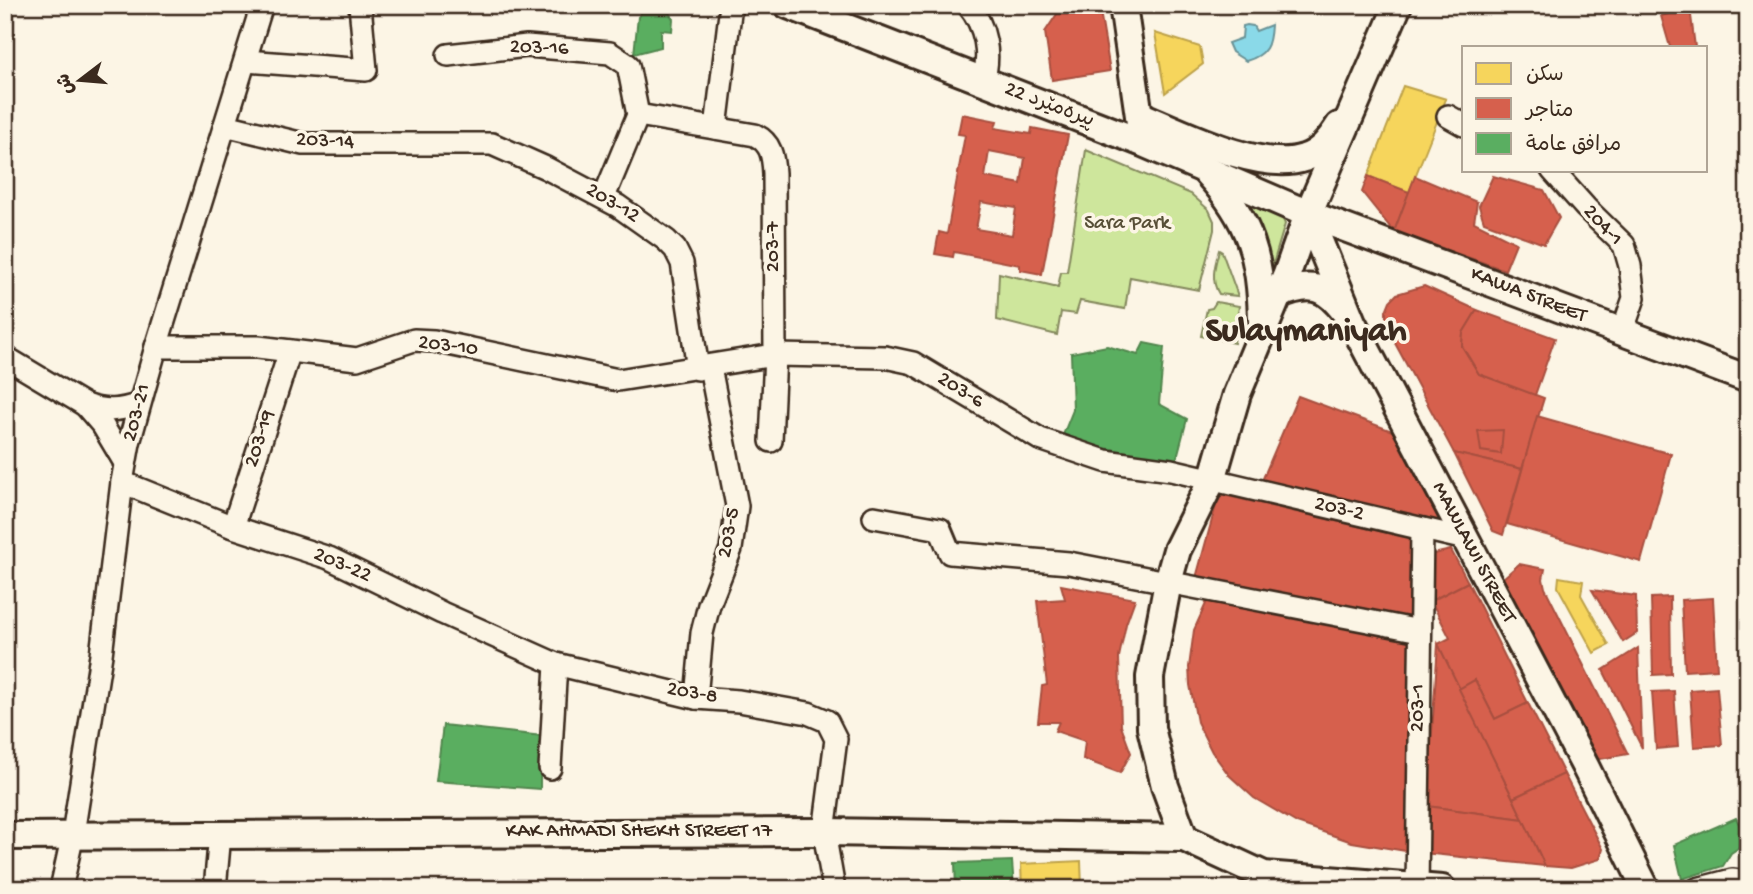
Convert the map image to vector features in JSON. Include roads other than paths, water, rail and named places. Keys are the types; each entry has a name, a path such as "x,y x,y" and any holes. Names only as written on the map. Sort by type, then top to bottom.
{"main road":[{"name":"22 پیرەمێرد","path":"788,5 1143,142 1308,214"},
{"path":"1123,5 1143,142"},
{"path":"1184,838 1164,786 1152,728 1150,677 1168,582 1177,550 1212,480 1237,394 1308,214 1398,5"},
{"path":"1139,115 1236,155 1272,160 1303,158 1329,143 1366,79"},
{"path":"1202,167 1230,198 1250,239 1259,271 1262,331"},
{"name":"MAWLAWI STREET","path":"1308,214 1352,322 1585,766 1646,889"},
{"name":"KAWA STREET","path":"1308,214 1748,379"},
{"path":"1278,295 1291,289 1316,287 1329,293 1352,322"},
{"name":"KAK AHMADI SHEKH STREET 17","path":"5,836 824,832 1184,838 1263,882"},
{"path":"1263,882 1430,888"}],"street":[{"name":"203-21","path":"61,889 73,834 101,655 123,472 139,404 262,5"},
{"path":"246,61 366,70 360,5"},
{"path":"604,197 638,115 716,128 731,5"},
{"path":"968,5 975,14 987,43 983,81"},
{"name":"203-16","path":"448,55 527,46 610,53 628,65 638,115"},
{"name":"203-14","path":"225,125 303,144 426,143"},
{"name":"203-7","path":"716,128 755,135 765,140 773,160 775,355 771,441"},
{"name":"203-12","path":"426,143 492,144 604,197 646,225 675,249 682,263 704,368"},
{"name":"204-1","path":"1554,172 1624,245 1634,298 1622,332"},
{"name":"203-10","path":"156,347 258,347 357,359 414,340 447,342 618,380 704,368"},
{"name":"203-19","path":"233,527 290,351"},
{"name":"203-6","path":"704,368 775,355 860,355 914,363 1040,439 1105,461 1171,470 1212,480"},
{"path":"5,357 85,405 107,410 139,404"},
{"name":"203-5","path":"696,698 702,634 709,604 731,549 737,506 704,368"},
{"path":"85,405 107,432 123,472"},
{"name":"203-22","path":"123,472 233,527 329,558 556,664"},
{"name":"203-2","path":"1212,480 1466,539"},
{"path":"874,517 940,529 950,553 1069,563 1420,631"},
{"name":"203-1","path":"1422,529 1420,631 1430,888"},
{"path":"550,768 556,664"},
{"name":"203-8","path":"556,664 696,698 739,701 796,710 827,721 836,739 824,832"},
{"path":"824,832 834,889"},
{"path":"215,889 220,834"},
{"path":"1697,889 1732,880 1748,883"}],"water":[{"path":"1271,25 1266,48 1259,56 1246,61 1232,52 1228,43 1242,38 1243,26 1253,26 1256,31"}],"district":[{"name":"Sulaymaniyah","path":"1306,332"}],"park label":[{"name":"Sara Park","path":"1127,224"}]}
